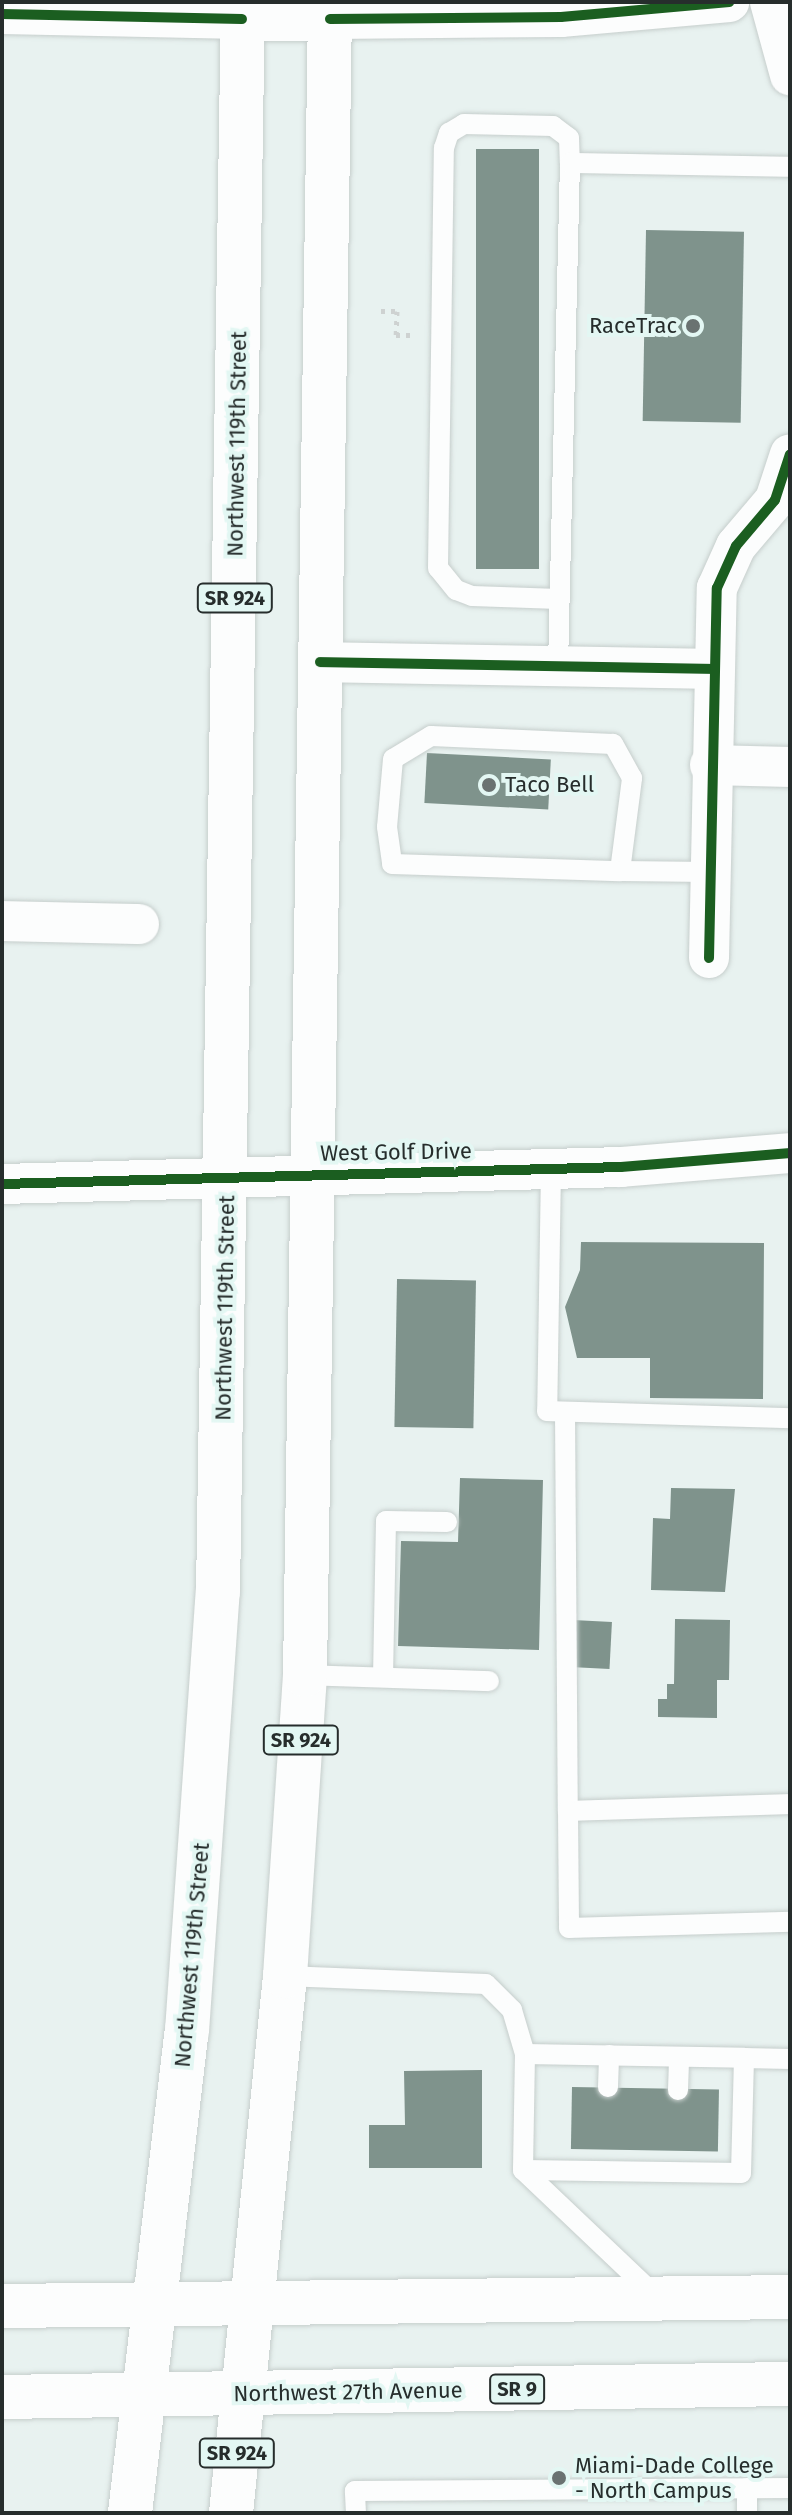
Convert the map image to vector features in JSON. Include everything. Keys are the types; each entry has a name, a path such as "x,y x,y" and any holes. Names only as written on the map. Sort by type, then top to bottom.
{"main road":[{"path":"243,10 330,10"},
{"name":"Northwest 119th Street","path":"130,2513 204,1813 227,1178 243,10"},
{"name":"SR 924","path":"231,2513 285,1976 305,1675 330,10"},
{"path":"2,2306 790,2297"},
{"name":"Northwest 27th Avenue","path":"2,2397 790,2384"}],"street":[{"path":"330,10 561,17 729,2"},
{"path":"770,2 790,75"},
{"path":"2,14 243,10"},
{"path":"709,958 712,669 717,588 736,546 775,500 790,454"},
{"path":"320,662 712,669"},
{"path":"710,765 790,767"},
{"path":"2,921 139,924"},
{"name":"West Golf Drive","path":"2,1184 314,1173 551,1169 790,1153"}],"lane":[{"path":"558,667 569,138 553,126 464,124 444,148 438,568 456,590 472,596 559,599"},
{"path":"570,163 790,167"},
{"path":"620,871 630,768 613,744 586,738 449,735 411,742 389,772 392,864 620,871 709,872"},
{"path":"551,1169 547,1411 790,1418"},
{"path":"565,1412 569,1928 790,1922"},
{"path":"383,1677 386,1521 447,1522"},
{"path":"305,1675 489,1681"},
{"path":"568,1811 790,1804"},
{"path":"285,1976 486,1984 512,2010 525,2054 523,2170 659,2298"},
{"path":"525,2054 790,2059"},
{"path":"608,2087 609,2055"},
{"path":"678,2090 679,2057"},
{"path":"523,2170 606,2161 676,2162 741,2173 744,2058"},
{"path":"747,2488 747,2513"},
{"path":"356,2513 355,2491 790,2488"}],"path":[{"path":"381,311 397,311 396,335 423,336"}],"building":[{"name":"RaceTrac","path":"476,149 539,149 539,569 476,569"},
{"name":"RaceTrac","path":"646,230 744,232 741,423 643,421"},
{"name":"Taco Bell","path":"427,753 551,759 548,809 424,803"},
{"path":"581,1242 764,1243 763,1399 650,1398 650,1358 577,1358 565,1307 580,1270"},
{"path":"397,1279 476,1280 473,1428 394,1427"},
{"path":"460,1478 543,1480 539,1650 398,1646 401,1541 458,1542"},
{"path":"671,1488 735,1489 725,1592 651,1590 653,1518 670,1519"},
{"path":"675,1619 730,1620 729,1680 717,1680 717,1718 658,1717 658,1699 667,1699 667,1684 674,1684"},
{"path":"573,1620 612,1622 609,1669 571,1667"},
{"path":"482,2070 482,2168 369,2168 369,2125 405,2125 404,2071"},
{"path":"572,2087 719,2090 718,2152 571,2149"}],"cycle path":[{"path":"330,19 561,17 729,2"},
{"path":"2,14 242,19"},
{"path":"709,958 717,588 736,546 775,500 790,454"},
{"path":"320,662 712,669"},
{"path":"2,1184 621,1167 790,1153"}],"place":[{"name":"RaceTrac","path":"693,326"},
{"name":"Taco Bell","path":"489,785"},
{"name":"Miami-Dade College - North Campus","path":"559,2478"}]}
